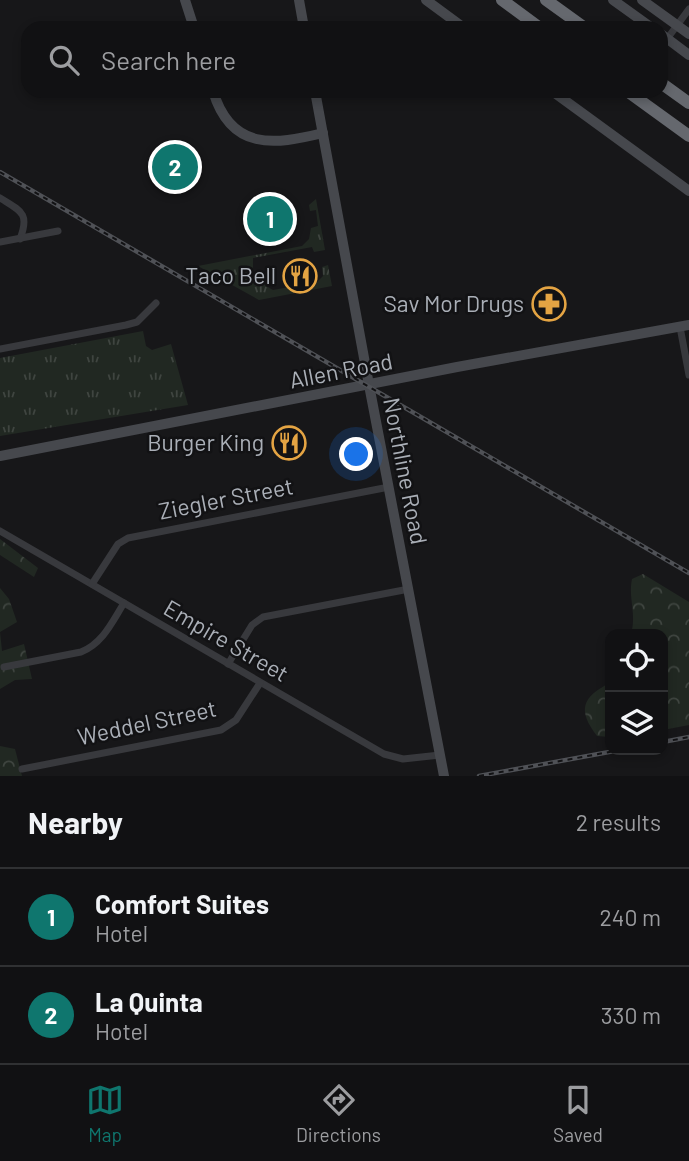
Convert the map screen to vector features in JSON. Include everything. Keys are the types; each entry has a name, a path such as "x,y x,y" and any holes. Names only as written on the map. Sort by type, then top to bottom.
{"highway":[{"path":"502,0 530,21"},
{"path":"546,0 575,21"},
{"path":"668,88 689,103"},
{"path":"637,98 689,136"}],"main road":[{"path":"185,0 192,21"},
{"path":"299,0 303,21"},
{"path":"426,0 454,21"},
{"path":"613,0 642,21"},
{"path":"642,0 689,33"},
{"path":"668,40 689,55"},
{"path":"216,98 226,119 252,138 265,142 285,142 323,133"},
{"name":"Northline Road","path":"316,98 444,776"},
{"path":"562,98 689,191"},
{"name":"Allen Road","path":"0,456 685,326"}],"street":[{"path":"668,33 689,9"},
{"path":"678,47 689,33"},
{"path":"0,198 20,210 24,217 20,239"},
{"path":"0,243 58,231"},
{"path":"0,349 137,322 156,303"},
{"path":"685,326 689,375"},
{"name":"Ziegler Street","path":"92,584 118,544 128,538 389,487"},
{"name":"Empire Street","path":"0,531 389,756 403,759 440,755"},
{"path":"228,664 252,625 263,617 409,589"},
{"path":"4,667 81,652 93,647 124,603"},
{"name":"Weddel Street","path":"22,769 221,730 236,720 260,683"}],"green space":[{"path":"316,199 325,250 314,252 312,247 253,258 250,272 257,277 263,271 266,286 273,290 317,282 323,276 322,267 328,265 332,286 259,300 198,266 302,246 309,239 311,228 318,226 316,210 310,211 309,205"},
{"path":"143,331 146,346 152,350 171,344 188,405 0,436 0,358"},
{"path":"0,539 38,568 34,577 0,555"},
{"path":"643,574 689,602 689,725 668,729 668,629 632,629 632,579"},
{"path":"0,588 9,599 17,622 0,632"},
{"path":"0,632 2,651 24,644 32,679 15,680 0,689"},
{"path":"605,686 605,737 597,736 585,711 588,699"},
{"path":"0,746 15,749 22,776 0,776"}],"railway":[{"path":"0,172 689,573"},
{"path":"668,741 689,737"},
{"path":"479,776 605,753"}],"place":[{"name":"La Quinta","path":"175,167"},
{"name":"Comfort Suites","path":"270,219"},
{"name":"Taco Bell","path":"300,276"},
{"name":"Sav Mor Drugs","path":"549,304"},
{"name":"Burger King","path":"289,443"}]}
